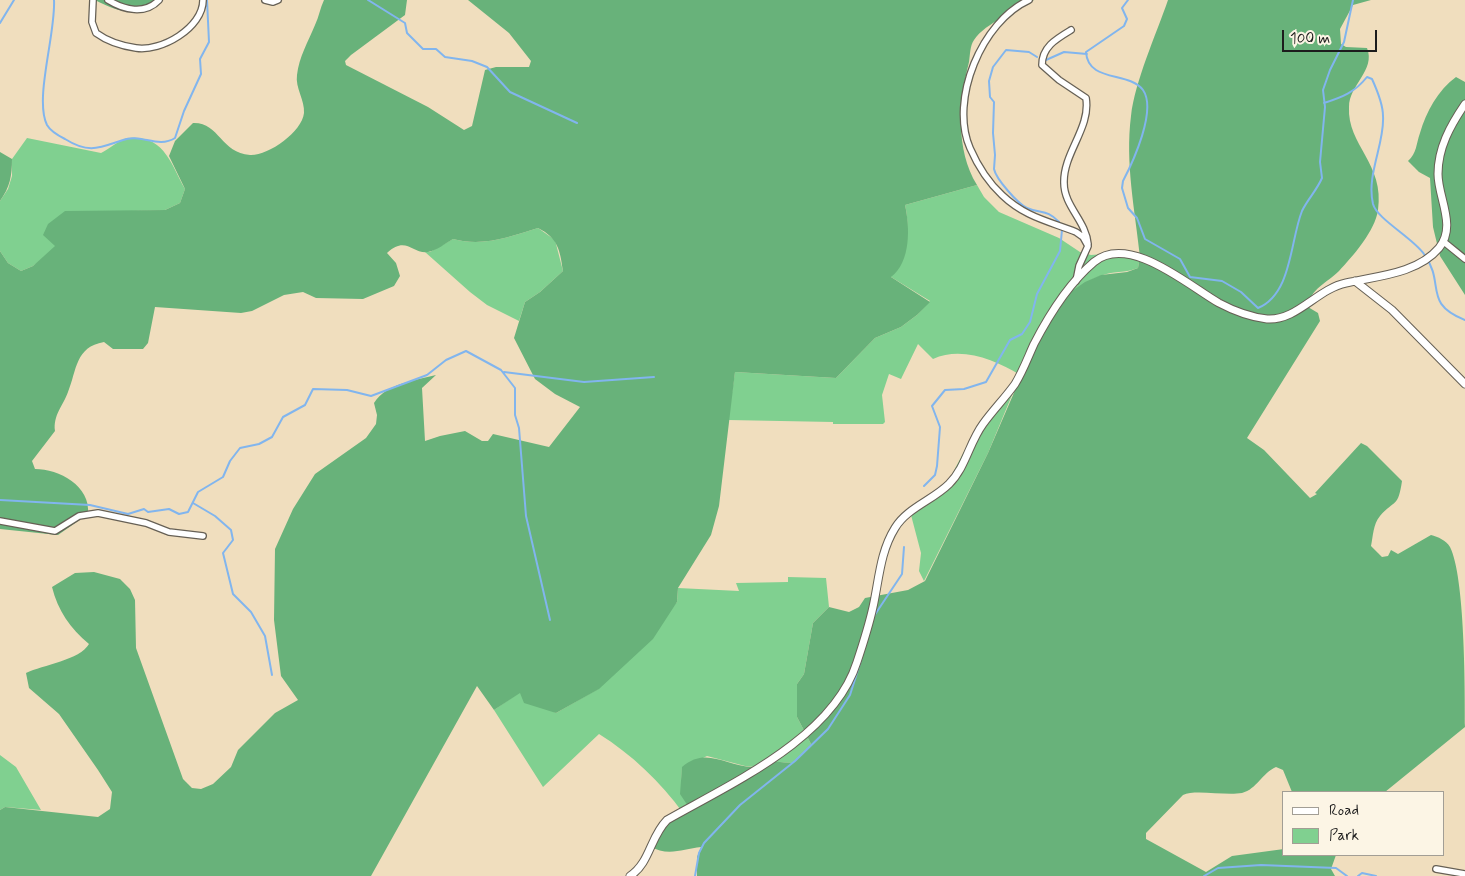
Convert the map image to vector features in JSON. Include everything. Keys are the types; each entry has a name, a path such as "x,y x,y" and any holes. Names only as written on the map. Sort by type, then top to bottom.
{"street":[{"path":"94,0 92,22 96,32 110,41 138,48 159,44 185,33 196,22 203,0"},
{"path":"108,0 120,6 138,10 154,5 159,0"},
{"path":"265,0 273,2 278,0"},
{"path":"1029,0 1009,13 991,32 979,52 966,89 964,121 969,147 988,179 1012,204 1040,220 1076,232 1083,237 1088,246"},
{"path":"1071,30 1048,47 1042,56 1042,65 1059,80 1086,98 1088,106 1083,126 1065,171 1064,184 1065,194 1085,227 1088,246 1076,281"},
{"path":"630,876 644,862 656,833 667,820 783,751 810,730 838,701 857,662 873,607 881,563 897,525 907,514 936,495 956,476 964,465 980,429 1016,382 1045,325 1076,281 1096,260 1114,255 1130,256 1159,265 1216,301 1240,313 1264,319 1278,319 1292,314 1326,290 1355,281 1409,269 1428,259 1444,242 1447,226 1438,176 1442,144 1465,104"},
{"path":"1444,242 1465,259"},
{"path":"1355,281 1392,310 1465,384"},
{"path":"0,521 55,531 80,516 98,513 146,523 169,532 202,536"},
{"path":"1436,869 1465,874"}],"green space":[{"path":"95,0 154,0 140,10 126,11 118,10"},
{"path":"324,0 407,0 405,15 351,55 345,61 346,65 428,107 464,130 472,126 485,70 496,67 529,67 531,61 509,33 468,0 1034,0 986,28 974,40 970,51 961,109 961,125 965,156 977,185 905,205 908,223 906,253 898,271 891,277 930,302 901,327 875,338 836,378 735,372 719,506 711,535 678,588 677,602 653,639 599,689 556,713 524,703 520,693 494,710 477,686 371,876 0,876 0,810 5,807 98,817 110,809 112,792 98,770 59,714 29,688 26,673 70,658 84,650 89,644 76,632 66,618 58,604 52,587 75,573 94,572 120,579 130,589 135,600 136,648 183,779 192,788 201,789 213,784 231,767 238,750 275,713 298,700 281,676 274,620 275,549 293,509 315,474 366,438 376,424 377,415 374,403 379,396 402,384 436,375 422,388 425,441 465,431 482,441 488,441 493,434 549,447 580,407 555,394 535,379 514,338 525,302 540,292 563,271 557,245 550,236 538,228 496,240 475,242 453,239 438,249 428,252 422,252 409,246 399,246 387,253 396,263 400,276 394,286 363,299 316,298 303,292 284,295 252,311 241,313 155,307 148,343 143,349 113,349 104,342 87,349 78,361 68,392 55,420 55,431 32,461 35,469 54,472 72,481 79,487 88,504 88,514 58,535 0,529 0,251 8,263 21,271 33,266 55,246 43,235 48,224 65,211 165,210 180,203 185,189 169,156 175,141 193,123 209,127 226,144 240,153 250,155 266,152 283,142 302,120 304,108 297,85 298,68"},
{"path":"1168,0 1371,0 1353,5 1340,29 1341,44 1346,47 1367,48 1369,56 1365,71 1350,99 1349,107 1354,133 1376,180 1379,194 1376,218 1363,243 1351,258 1315,291 1309,301 1308,307 1318,313 1320,321 1247,438 1264,450 1310,498 1317,494 1315,493 1361,443 1367,446 1402,481 1397,499 1380,516 1376,523 1371,546 1382,557 1388,556 1391,550 1398,554 1431,535 1444,541 1450,547 1459,582 1464,660 1465,727 1386,791 1292,791 1283,770 1276,767 1252,788 1242,793 1188,793 1183,795 1146,833 1146,839 1206,872 1232,856 1282,849 1282,856 1336,856 1331,869 1335,876 697,876 697,857 701,847 669,852 650,846 655,835 688,806 680,794 682,767 699,758 716,759 753,767 774,762 792,763 811,744 797,717 797,684 804,674 813,623 829,607 849,612 859,607 865,598 908,590 925,581 988,453 1038,337 1072,291 1085,282 1101,275 1127,272 1138,268 1140,257 1133,204 1129,134 1133,102 1141,73"},
{"path":"1456,77 1465,82 1465,295 1440,256 1433,227 1430,178 1419,172 1408,161 1415,152 1429,109 1444,88"},
{"path":"27,138 101,153 121,140 128,138 140,138 150,141 165,153 185,189 180,203 165,210 98,212 45,257 33,266 21,271 8,263 0,251 0,201 8,189 12,176 12,159"},
{"path":"0,152 12,159 12,171 6,191 0,201"},
{"path":"977,185 984,197 999,212 1059,238 1080,252 1091,255 1119,253 1140,257 1138,268 1100,276 1085,283 1073,293 1051,317 1020,375 1000,364 978,356 955,354 933,359 918,344 901,379 889,374 882,395 885,422 883,424 728,420 735,372 836,378 875,338 901,327 917,315 930,301 891,277 907,234 905,205"},
{"path":"538,228 555,240 563,271 540,292 525,302 519,321 487,305 425,252 430,252 453,239 475,242 496,240"},
{"path":"1017,383 988,453 924,581 919,571 921,553 911,515 947,484 971,438"},
{"path":"788,577 826,578 829,607 813,623 804,674 797,684 797,717 811,744 792,763 773,762 755,767 707,756 682,768 681,789 688,806 683,813 645,769 623,750 599,734 543,787 494,710 520,692 556,713 598,689 677,602 678,588 739,591 736,583 788,582"},
{"path":"0,755 16,767 41,810 5,807 0,810"}],"waterway":[{"path":"0,23 14,0"},
{"path":"54,0 54,14 44,83 44,114 47,125 55,134 73,144 88,148 100,147 129,138 156,142 169,141 175,138 184,111 201,74 200,59 209,42 207,0"},
{"path":"368,0 405,23 407,33 423,49 436,49 445,57 472,61 487,67 510,92 577,123"},
{"path":"1128,0 1122,8 1127,19 1124,26 1086,52 1088,62 1094,68 1101,73 1137,84 1143,90 1147,99 1142,136 1123,181 1122,188 1128,208 1137,218 1145,239 1180,259 1190,277 1222,281 1241,292 1258,308 1269,301 1278,291 1284,279 1302,211 1322,178 1320,162 1325,107 1323,90 1330,70 1344,42 1353,0"},
{"path":"1037,57 1029,52 1006,50 993,67 989,81 990,97 994,102 994,169 1003,185 1023,206 1047,213 1059,222"},
{"path":"1046,60 1064,52 1087,54"},
{"path":"1324,103 1337,99 1358,87 1367,77 1372,79 1383,112 1383,126 1372,182 1373,204 1381,216 1424,254 1434,275 1439,300 1452,314 1465,320"},
{"path":"924,486 935,475 937,466 940,427 932,406 945,390 964,389 986,382 1010,340 1022,334 1030,322 1037,294 1060,251 1062,230"},
{"path":"0,500 90,505 128,514 144,509 148,512 169,509 179,514 188,512 198,492 223,477 230,461 240,448 259,444 272,437 283,417 305,405 313,389 347,390 371,396 427,375 446,360 466,351 501,370 515,388 515,415 519,428 526,516 550,620"},
{"path":"504,372 584,382 654,377"},
{"path":"193,503 215,516 231,530 233,540 223,553 233,594 251,612 265,636 272,675"},
{"path":"874,616 902,574 904,547"},
{"path":"695,876 699,853 704,843 740,805 795,761 828,729 850,695 862,657"},
{"path":"1204,876 1218,868 1261,865 1336,868 1347,876"},
{"path":"1358,876 1362,873 1376,876"}]}
